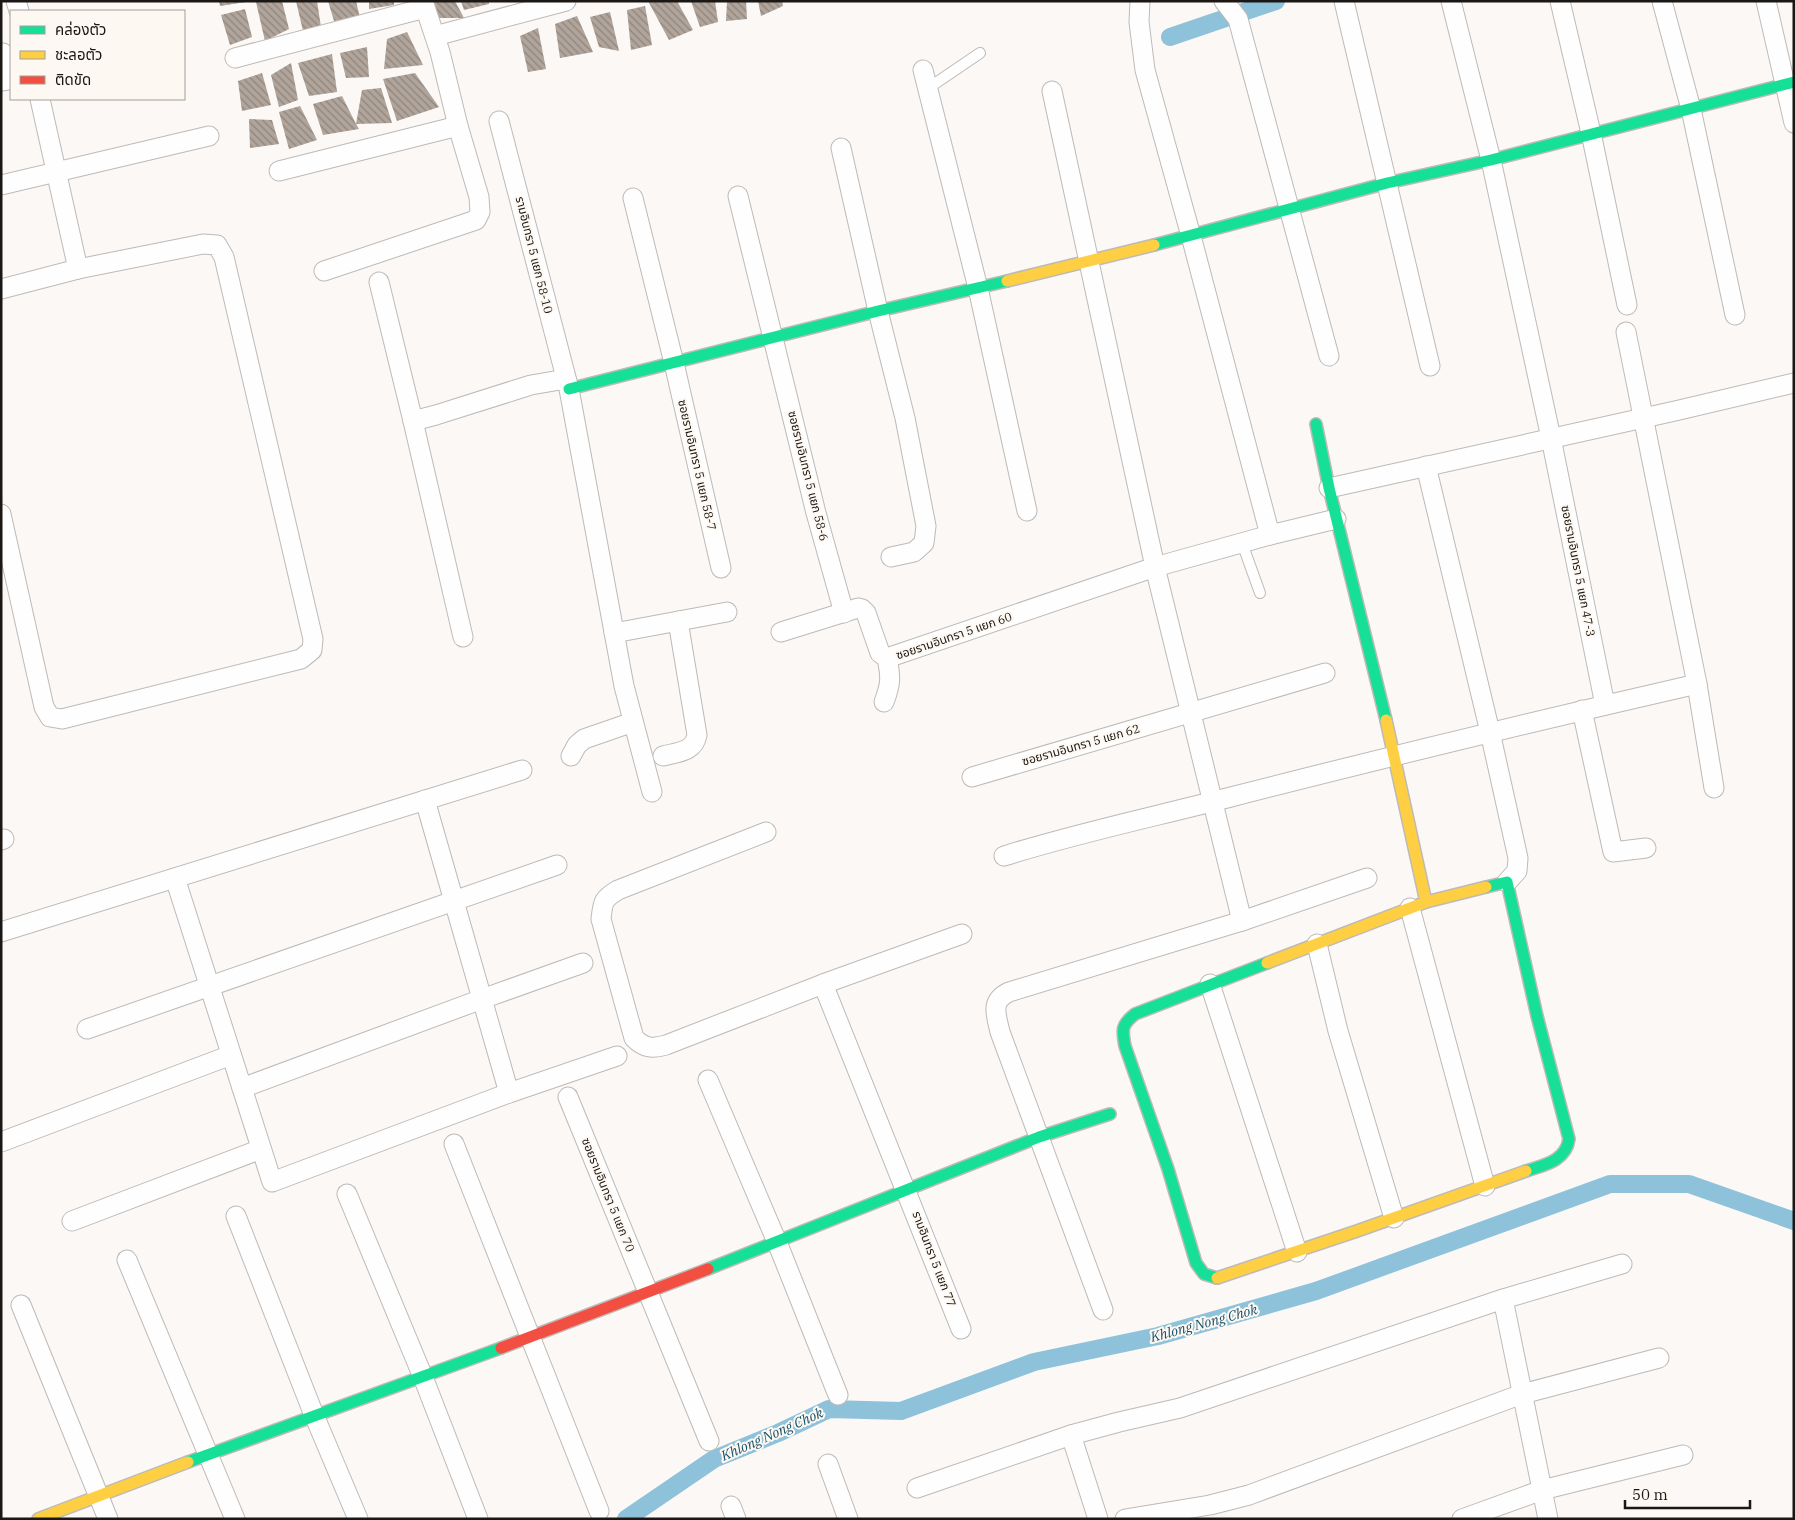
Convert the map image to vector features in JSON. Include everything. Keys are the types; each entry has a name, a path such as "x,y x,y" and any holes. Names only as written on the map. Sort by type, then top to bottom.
{"street":[{"path":"435,36 566,1"},
{"path":"1140,1 1139,22 1145,70 1270,535"},
{"path":"1344,1 1430,366"},
{"name":"ซอยรามอินทรา 5 แยก 47-3","path":"1451,1 1491,160 1551,438 1605,705"},
{"path":"1560,1 1628,305"},
{"path":"1662,1 1691,109 1735,315"},
{"path":"1766,1 1789,83 1794,123"},
{"path":"235,58 424,5 435,36 458,126 479,197 480,212 476,220 324,271"},
{"path":"1230,8 1329,356"},
{"path":"1,53 3,53 8,80 1,81"},
{"path":"923,70 978,288 1027,511"},
{"path":"414,421 531,384 567,384 674,362 878,311 1090,262 1387,183 1491,160 1789,83"},
{"path":"1052,92 1155,567 1242,921"},
{"path":"40,100 58,172 78,269"},
{"name":"รามอินทรา 5 แยก 58-10","path":"499,121 567,384 624,686 652,792"},
{"path":"279,172 458,126"},
{"path":"1,185 210,136"},
{"path":"841,148 878,311 905,418 926,526 924,543 914,552 891,557"},
{"name":"ซอยรามอินทรา 5 แยก 58-6","path":"738,196 816,513 844,613"},
{"name":"ซอยรามอินทรา 5 แยก 58-7","path":"634,198 674,362 720,568"},
{"path":"1,289 78,269 203,244 217,245 224,257 313,639 312,650 301,659 292,662 62,719 50,717 44,707 1,514"},
{"path":"380,282 463,637"},
{"path":"1626,332 1697,684 1714,788"},
{"path":"1329,488 1794,383"},
{"path":"1316,424 1336,519 1395,756 1418,905 1485,1186"},
{"path":"1426,466 1490,732 1518,858 1517,871 1507,882 1418,905 1134,1014 1126,1021 1122,1031 1125,1046 1168,1169 1196,1263 1206,1277 1218,1278 1297,1252 1554,1161 1564,1154 1568,1147 1569,1139 1537,1016 1507,882"},
{"name":"ซอยรามอินทรา 5 แยก 60","path":"781,632 858,608 866,612 880,653 887,658 1155,567 1336,519"},
{"path":"614,633 727,612"},
{"path":"663,756 690,749 696,742 697,735 678,621"},
{"path":"884,702 890,688 891,676 887,658"},
{"name":"ซอยรามอินทรา 5 แยก 62","path":"972,777 1326,673"},
{"path":"1004,856 1071,836 1490,732 1697,684"},
{"path":"1582,710 1613,852 1646,848"},
{"path":"571,756 577,745 584,739 633,722"},
{"path":"1,932 522,770"},
{"path":"425,800 509,1093"},
{"path":"766,832 618,890 607,897 602,906 601,919 634,1038 641,1045 648,1047 666,1045 823,984 962,934"},
{"path":"87,1029 557,864"},
{"path":"175,878 272,1182 509,1093 617,1056"},
{"path":"1102,1310 1000,1032 996,1014 996,1003 1000,996 1242,921 1367,878"},
{"path":"1317,944 1338,1031 1394,1218"},
{"path":"242,1088 584,963"},
{"name":"รามอินทรา 5 แยก 77","path":"823,984 961,1329"},
{"path":"1210,984 1297,1252"},
{"path":"1,1142 231,1055"},
{"path":"708,1080 777,1242 838,1395"},
{"name":"ซอยรามอินทรา 5 แยก 70","path":"568,1097 708,1441"},
{"path":"38,1519 208,1454 531,1337 777,1242 1039,1137 1110,1114"},
{"path":"454,1144 599,1511"},
{"path":"72,1221 261,1149"},
{"path":"348,1194 423,1377 478,1519"},
{"path":"236,1216 314,1415 358,1519"},
{"path":"127,1260 235,1519"},
{"path":"917,1488 1071,1435 1180,1408 1503,1299 1622,1264"},
{"path":"1503,1299 1548,1519"},
{"path":"21,1305 108,1519"},
{"path":"1125,1519 1249,1495 1522,1394 1659,1358"},
{"path":"1071,1435 1098,1519"},
{"path":"1462,1519 1542,1490 1683,1455"},
{"path":"828,1464 848,1519"}],"lane":[{"path":"927,89 980,53"},
{"path":"1242,543 1260,593"}],"building":[{"path":"219,1 246,1 246,2 220,6"},
{"path":"282,1 289,29 265,41 256,2"},
{"path":"296,1 317,1 321,27 303,31"},
{"path":"328,1 356,1 360,18 334,21"},
{"path":"369,1 394,1 394,5 369,9"},
{"path":"429,1 455,1 464,18 432,18"},
{"path":"461,1 489,1 489,4 464,10"},
{"path":"648,1 677,1 693,30 669,40"},
{"path":"691,1 715,1 718,22 700,27"},
{"path":"727,1 746,1 747,19 726,21"},
{"path":"758,1 782,1 783,6 761,16"},
{"path":"645,6 652,45 631,50 627,10"},
{"path":"245,9 252,37 230,45 221,15"},
{"path":"610,12 619,51 599,47 590,17"},
{"path":"577,16 593,52 560,58 555,24"},
{"path":"538,28 546,69 528,72 520,36"},
{"path":"407,32 423,65 384,69 387,39"},
{"path":"367,47 369,77 346,78 340,53"},
{"path":"332,54 337,92 309,96 298,63"},
{"path":"291,63 298,100 279,107 271,75"},
{"path":"262,73 271,105 242,111 238,81"},
{"path":"415,73 439,107 397,121 383,79"},
{"path":"381,88 392,123 356,124 362,90"},
{"path":"342,96 359,129 323,135 313,104"},
{"path":"300,106 317,140 289,149 279,112"},
{"path":"249,119 272,120 279,144 250,148"}],"waterway":[{"path":"1170,37 1276,1"},
{"name":"Khlong Nong Chok","path":"626,1519 714,1459 778,1433 829,1409 901,1411 1034,1362 1158,1336 1316,1291 1610,1184 1689,1184 1794,1221"}],"traffic: fast":[{"path":"1154,245 1387,183 1491,160 1794,82"},
{"path":"569,389 878,311 1007,281"},
{"path":"1316,424 1329,488 1386,720"},
{"path":"1486,887 1507,882 1537,1016 1569,1139 1564,1152 1559,1157 1547,1164 1526,1171"},
{"path":"1217,1278 1204,1274 1196,1263 1168,1169 1125,1046 1124,1028 1127,1021 1135,1014 1267,963"},
{"path":"708,1269 1039,1137 1110,1114"},
{"path":"188,1462 501,1348"}],"traffic: slow":[{"path":"1007,281 1154,245"},
{"path":"1386,720 1426,902 1486,887"},
{"path":"1267,963 1426,902"},
{"path":"1217,1278 1526,1171"},
{"path":"38,1519 188,1462"}],"traffic: jam":[{"path":"501,1348 708,1269"}]}
